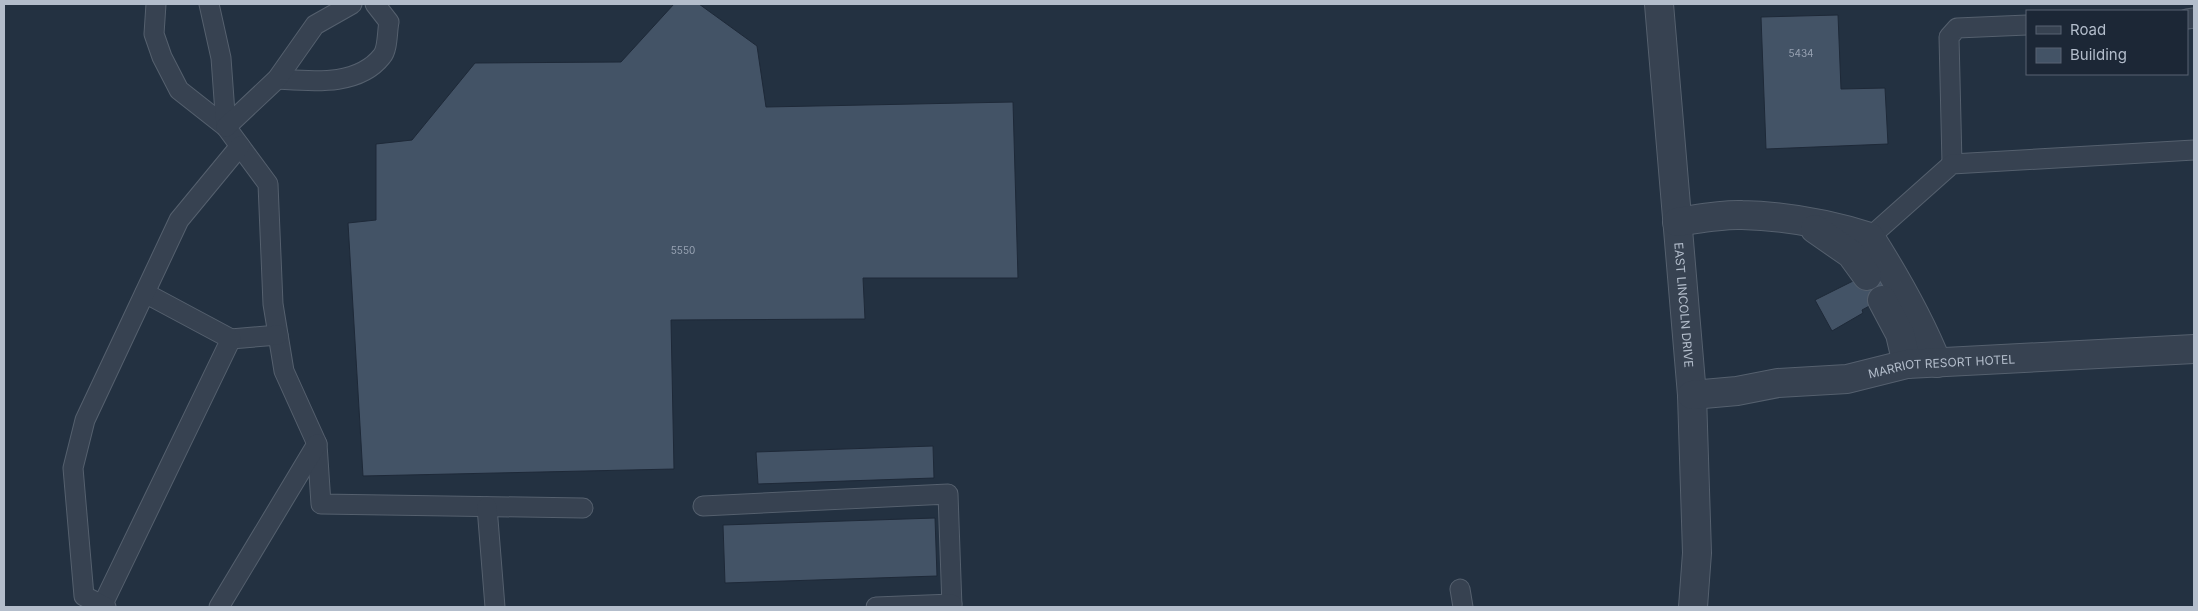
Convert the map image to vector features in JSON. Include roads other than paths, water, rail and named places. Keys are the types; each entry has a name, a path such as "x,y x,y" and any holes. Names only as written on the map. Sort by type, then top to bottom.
{"street":[{"name":"EAST LINCOLN DRIVE","path":"1659,4 1692,395 1697,553 1693,607"},
{"path":"1677,222 1741,215 1801,220 1861,245 1902,287 1924,330 1937,362"},
{"path":"1861,245 1867,276"},
{"path":"1882,300 1900,334 1907,364"},
{"name":"MARRIOT RESORT HOTEL","path":"1692,395 1737,391 1778,383 1847,379 1907,364 2194,349"}],"lane":[{"path":"156,4 154,34 162,57 179,90 226,127 268,184 273,304 284,371 318,444 321,504 583,508"},
{"path":"208,4 221,58 226,127"},
{"path":"226,127 277,78 315,25 352,4"},
{"path":"277,78 319,82 361,74 383,55 389,22 375,4"},
{"path":"1952,164 1949,37 1957,28 2026,25"},
{"path":"230,338 104,606 84,596 73,468 85,420 179,220 240,146"},
{"path":"1861,245 1952,164 2194,150"},
{"path":"145,293 230,338 278,334"},
{"path":"218,607 318,444"},
{"path":"703,506 948,494 952,606 876,607"},
{"path":"487,507 495,607"}]}
